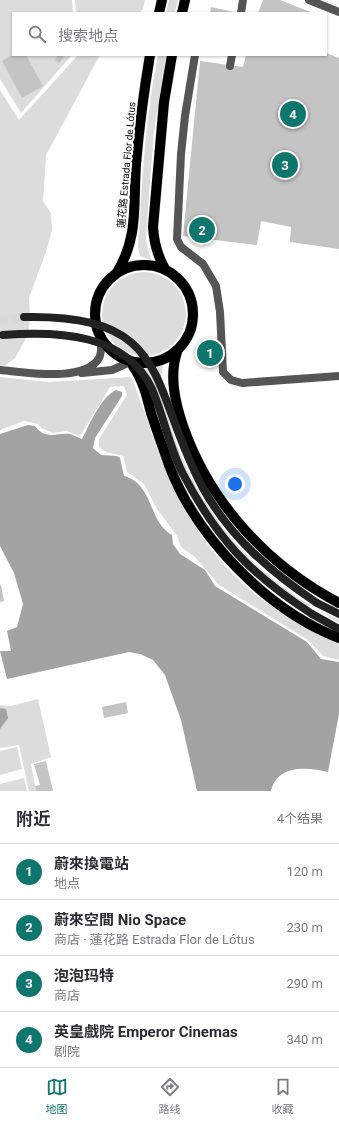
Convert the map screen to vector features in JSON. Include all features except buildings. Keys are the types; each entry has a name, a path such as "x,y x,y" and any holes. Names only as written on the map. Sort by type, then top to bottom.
{"main road":[{"path":"159,12 162,0"},
{"path":"182,12 185,0"},
{"name":"蓮花路 Estrada Flor de Lótus","path":"116,274 126,255 132,234 136,165 144,86 150,56"},
{"path":"165,269 158,257 154,244 153,227 164,102 172,56"},
{"path":"177,352 155,363 141,364 130,362 112,352 101,340 97,329 95,311 97,299 104,285 122,270 140,265 151,265 165,269 178,277 187,289 192,304 194,319 190,334 177,352 173,364 173,377 179,413 198,462 210,484 229,512 276,562 324,595 339,603"},
{"path":"24,317 84,320 116,331 136,346 154,370 169,403 183,446 192,467 218,512 243,544 260,560 290,585 317,603 339,614"},
{"path":"3,335 52,334 81,338 107,346 132,361 151,388 182,472 206,513 232,550 250,568 272,586 312,614 339,629"},
{"path":"130,362 143,384 170,468 185,498 202,526 220,550 266,594 311,625 339,638"}],"street":[{"path":"241,12 243,0"},
{"path":"309,0 339,12"},
{"path":"195,56 185,116 181,154 177,239 181,247 202,264 209,272 216,286 220,312 223,372 231,380 242,383 339,376"},
{"path":"230,66 232,56"},
{"path":"69,374 84,369 95,363 100,355 101,340"},
{"path":"0,370 69,374 112,370 130,362"}],"shaded area":[{"path":"0,0 72,0 73,12 12,12 12,56 71,56 21,113 0,79"},
{"path":"75,0 145,0 143,9 140,12 76,12"},
{"path":"169,0 178,0 175,12 166,12"},
{"path":"77,56 99,56 46,155 43,201 51,213 52,230 46,252 29,298 30,318 28,335 15,358 0,369 0,90 19,120"},
{"path":"158,56 166,56 154,132 149,194 146,240 151,260 140,256 138,247 147,127"},
{"path":"144,272 160,275 174,284 183,298 186,314 183,330 174,344 160,353 144,356 128,353 114,344 105,330 102,314 105,298 114,284 128,275"},
{"path":"163,366 161,381 162,394 181,454 195,485 212,513 233,540 256,564 281,586 310,605 303,612 286,601 202,513 143,369"},
{"path":"0,377 49,382 131,377 162,462 193,523 211,549 231,572 254,593 279,611 307,628 339,644 339,660 323,656 308,640 219,585 195,557 181,547 177,536 157,509 144,484 127,472 123,456 106,452 99,447 99,439 127,395 124,386 110,387 80,436 66,431 54,433 43,429 38,424 24,421 0,430"},
{"path":"116,390 122,392 122,396 95,438 93,448 101,455 117,456 120,458 124,476 134,480 141,487 164,529 172,535 173,544 180,554 205,570 215,586 307,642 321,659 339,662 339,714 328,772 303,769 286,772 274,782 271,791 197,791 181,720 165,675 153,660 140,654 129,652 7,679 0,651 11,651 7,631 17,627 23,604 14,573 0,546 0,434 28,425 35,426 39,431 47,435 70,434 82,439 100,405"},
{"path":"311,606 339,620 339,623"},
{"path":"38,699 51,757 31,764 36,791 29,791 19,745 0,748 0,705 10,706"},
{"path":"0,708 6,709 8,718 0,729"},
{"path":"17,747 22,769 0,775 0,751"},
{"path":"24,778 27,791 0,791 0,784"}],"tunnel":[{"path":"0,321 24,317"}],"place":[{"name":"英皇戲院 Emperor Cinemas","path":"293,114"},
{"name":"泡泡玛特","path":"285,165"},
{"name":"蔚來空間 Nio Space","path":"202,230"},
{"name":"蔚來換電站","path":"210,353"}]}
